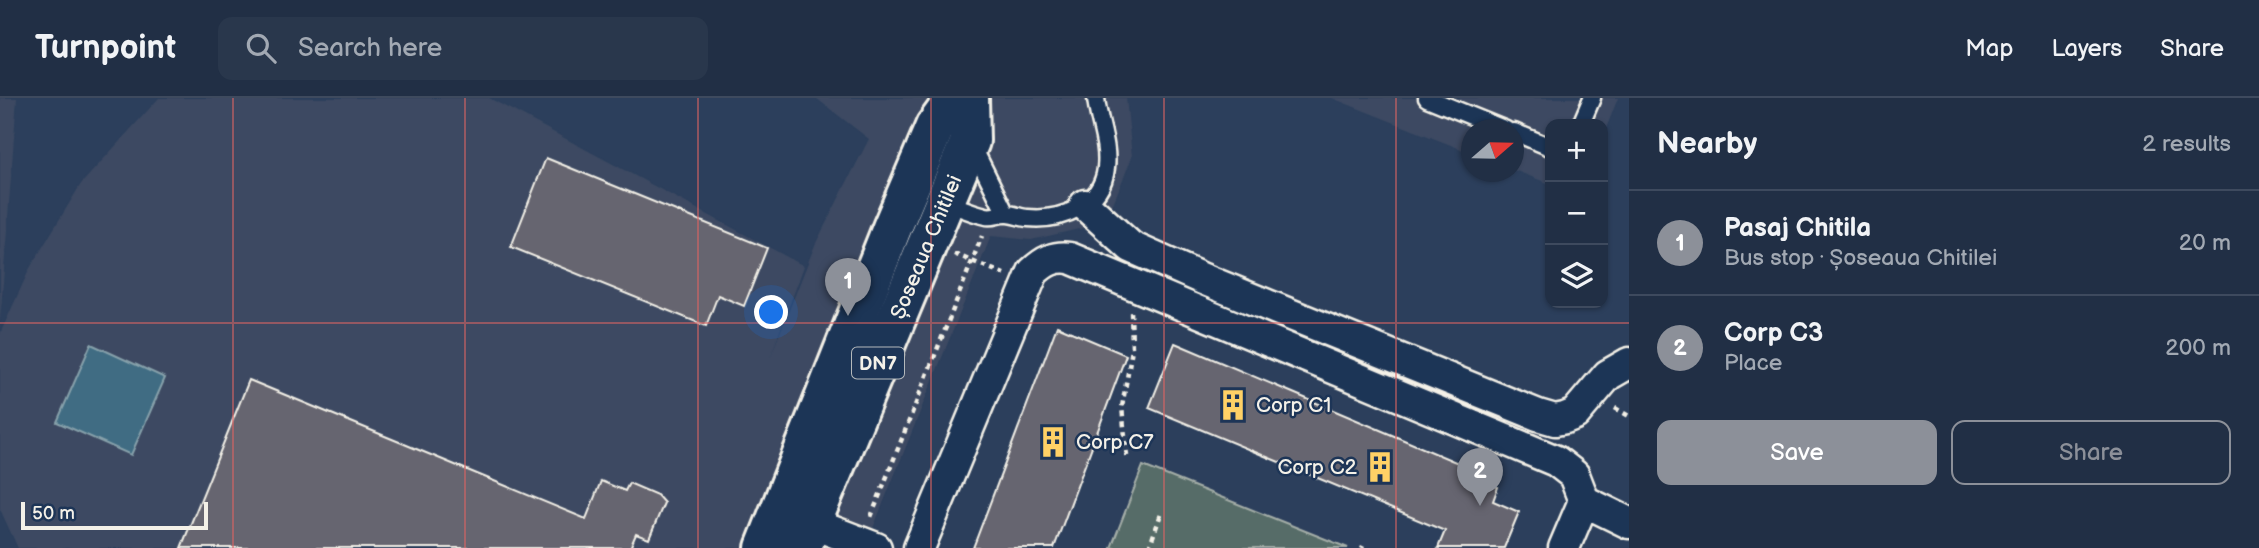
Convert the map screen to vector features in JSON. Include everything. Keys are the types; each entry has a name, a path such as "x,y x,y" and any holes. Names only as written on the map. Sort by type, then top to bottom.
{"main road":[{"name":"Șoseaua Chitilei","path":"765,548 934,127 956,98"},
{"name":"Șoseaua Chitilei","path":"806,536 970,141 969,98"},
{"path":"910,187 945,202"}],"street":[{"path":"1085,205 1131,247 1203,279 1555,420 1575,414 1608,375 1629,363"},
{"path":"919,548 1032,272 1044,261 1059,257 1070,258 1130,282 1556,461 1574,475 1584,501 1629,523"},
{"path":"1564,548 1584,501"},
{"path":"806,536 869,545"}],"lane":[{"path":"945,202 989,218 1006,214 1041,219 1059,216 1085,205 1097,192 1106,167 1105,143 1096,98"},
{"path":"1427,98 1479,119"},
{"path":"1583,119 1592,98"},
{"path":"1524,136 1545,145"},
{"path":"970,141 1006,214"}],"path":[{"path":"869,545 989,218"},
{"path":"972,261 1027,284"},
{"path":"1127,456 1122,407 1132,349 1130,282"},
{"path":"1149,548 1162,511"}],"shaded area":[{"path":"0,98 17,98 0,322"},
{"path":"159,98 489,98 804,266 770,358 815,245 869,139 816,98 1126,98 1132,157 1105,223 1031,240 991,236 865,548 18,548 0,509 0,334 30,268 81,184"},
{"path":"1332,98 1618,98 1608,123 1608,119 1545,119 1545,182 1524,174 1524,119 1461,119 1461,149"},
{"path":"91,344 165,378 131,455 57,422"}],"green space":[{"path":"1143,466 1348,548 1111,548"}],"building":[{"path":"546,158 767,248 744,306 718,295 706,326 511,247"},
{"name":"Corp C7","path":"1057,326 1126,355 1054,548 973,548"},
{"path":"1175,343 1470,468 1467,475 1498,487 1493,501 1519,512 1504,548 1438,548 1445,531 1149,408"},
{"path":"249,380 586,519 601,481 625,491 629,483 657,495 664,503 649,539 636,534 630,548 181,548"}],"place":[{"name":"Pasaj Chitila","path":"848,316"},
{"name":"Corp C1","path":"1233,405"},
{"name":"Corp C7","path":"1053,442"},
{"name":"Corp C2","path":"1380,467"},
{"name":"Corp C3","path":"1480,506"}]}
